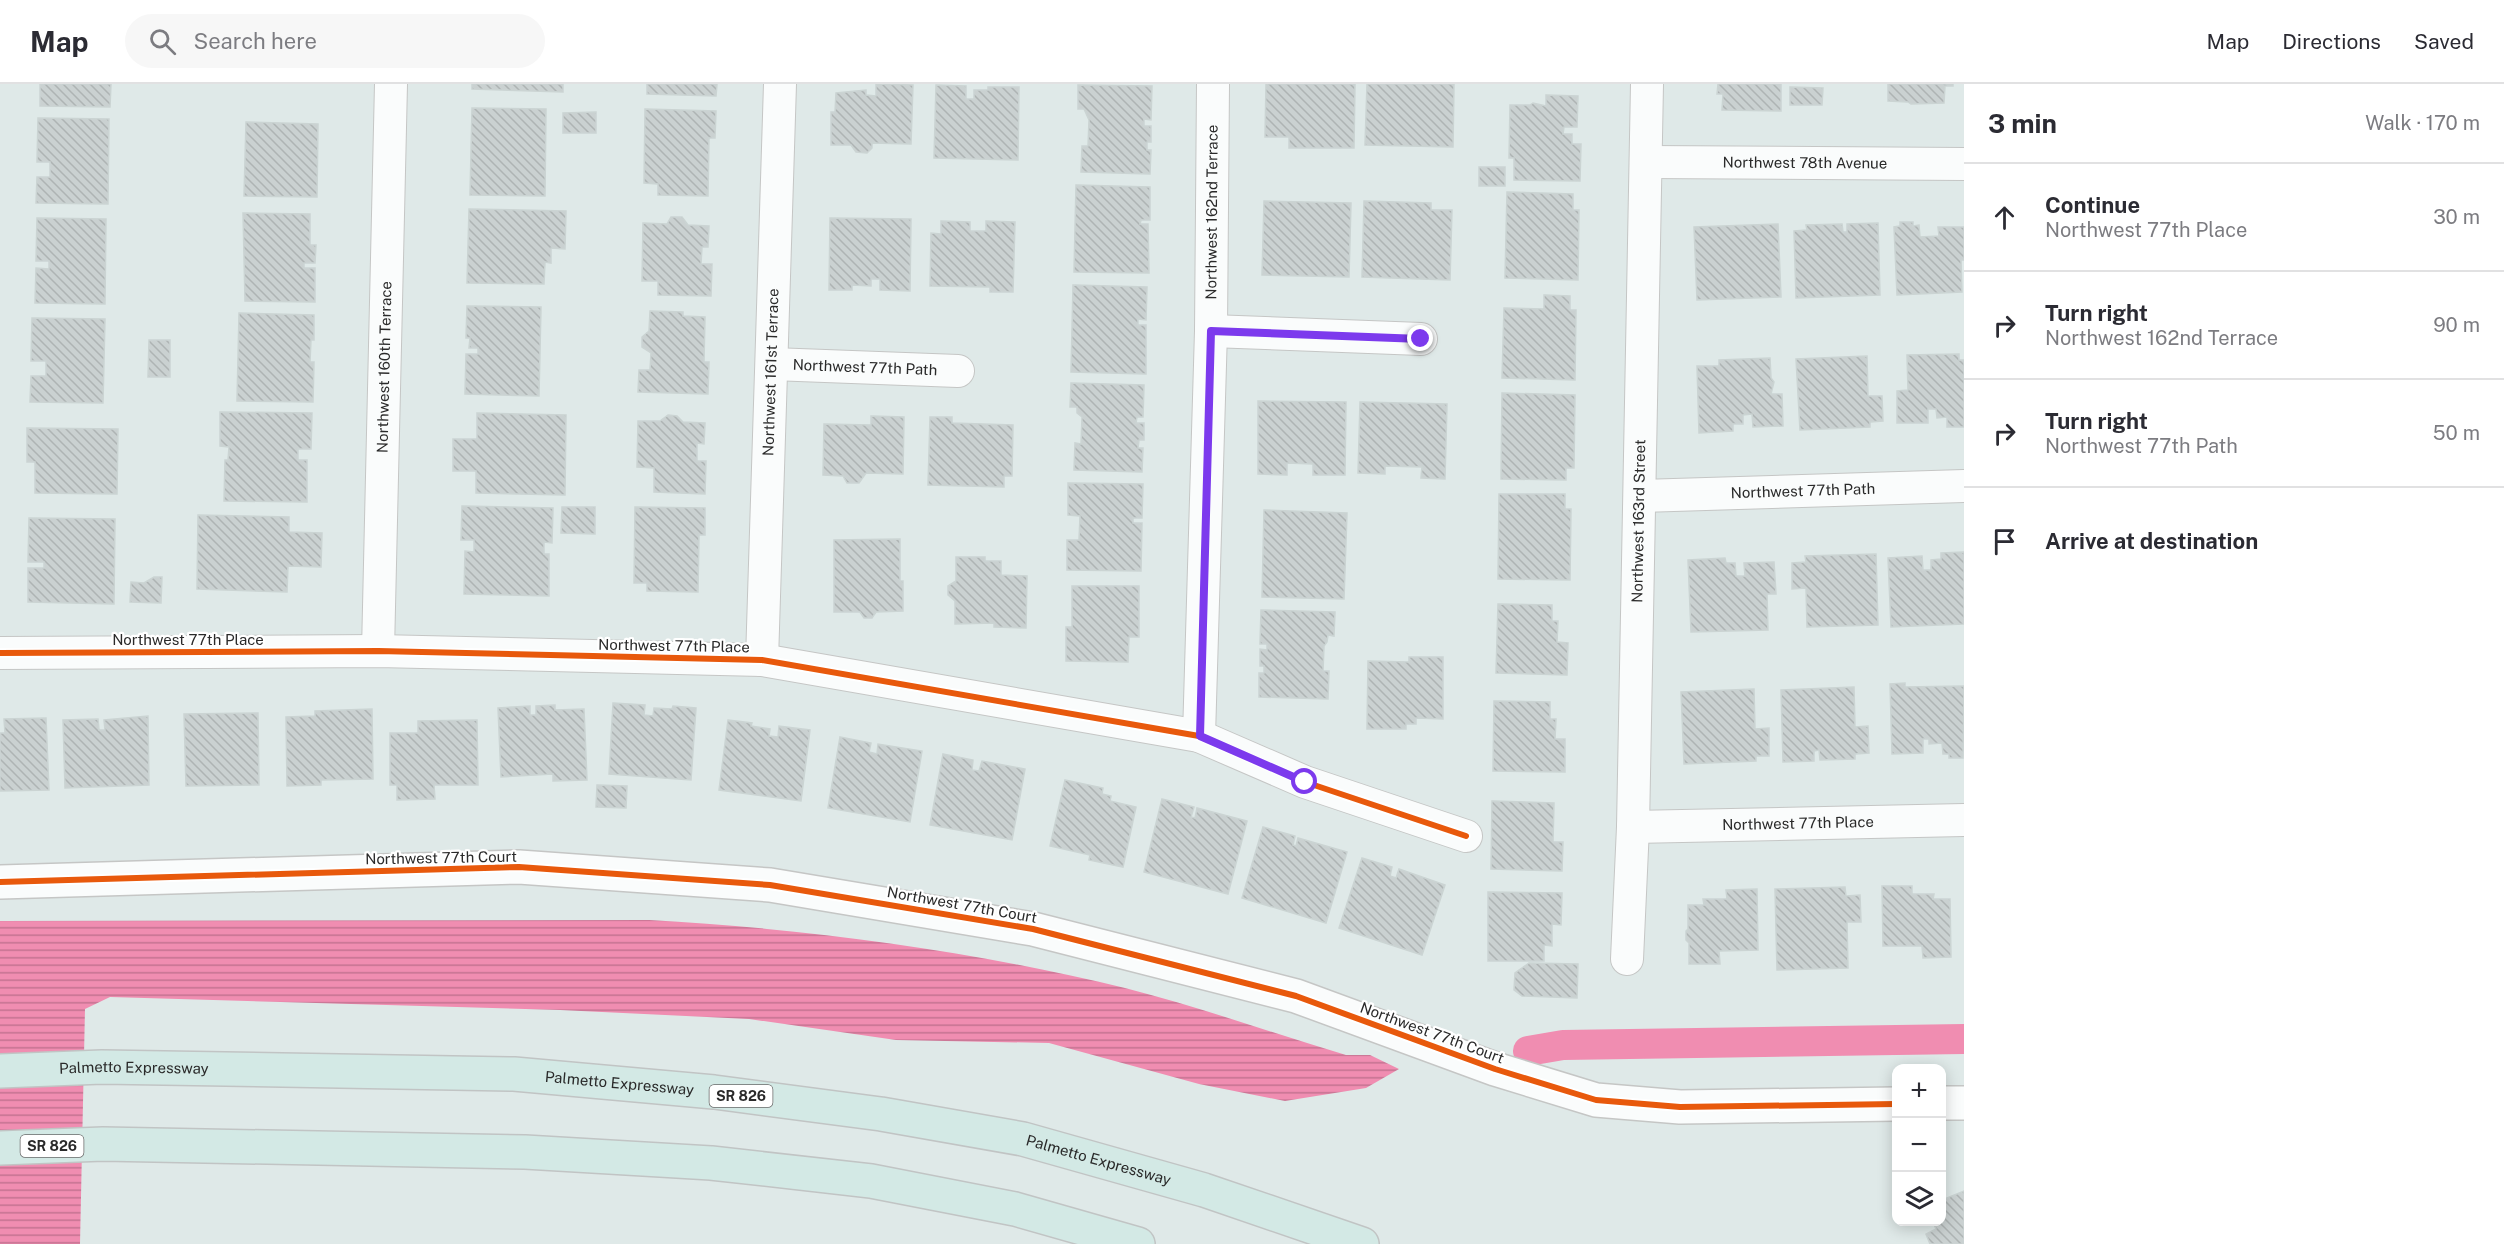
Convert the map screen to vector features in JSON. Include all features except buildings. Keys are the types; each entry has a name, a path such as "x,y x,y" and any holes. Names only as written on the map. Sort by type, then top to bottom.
{"highway":[{"name":"Palmetto Expressway","path":"0,1071 102,1067 514,1074 714,1092 881,1114 1023,1139 1204,1191 1362,1244"},
{"name":"SR 826","path":"0,1148 103,1144 525,1152 711,1163 882,1183 1015,1209 1138,1244"}],"street":[{"name":"Northwest 160th Terrace","path":"378,651 391,84"},
{"name":"Northwest 161st Terrace","path":"762,660 780,84"},
{"name":"Northwest 162nd Terrace","path":"1200,736 1211,331 1213,84"},
{"name":"Northwest 163rd Street","path":"1627,959 1633,827 1641,496 1647,84"},
{"name":"Northwest 78th Avenue","path":"1646,162 1964,164"},
{"path":"1211,331 1421,339"},
{"name":"Northwest 77th Path","path":"772,364 958,371"},
{"name":"Northwest 77th Path","path":"1641,496 1964,486"},
{"name":"Northwest 77th Place","path":"0,653 378,651 762,660 1200,736 1305,782 1466,836"},
{"name":"Northwest 77th Place","path":"1633,827 1964,820"},
{"name":"Northwest 77th Court","path":"0,882 519,867 770,885 1033,928 1296,996 1495,1069 1596,1100 1680,1107 1892,1104"},
{"path":"1946,1103 1964,1103"}],"shaded area":[{"path":"649,920 829,935 1007,963 1153,995 1346,1055 1370,1055 1399,1069 1366,1088 1285,1101 1199,1084 1049,1043 896,1040 749,1019 560,1010 110,997 85,1009 80,1244 0,1244 0,921"}],"waterway":[{"path":"1528,1051 1563,1045 1964,1039"}],"cycle path":[{"path":"0,653 378,651 762,660 1199,736 1305,782 1466,836"},
{"path":"0,882 519,867 770,885 1033,929 1296,996 1495,1069 1596,1100 1680,1107 1892,1104"}],"route":[{"path":"1305,782 1200,736 1211,331 1421,339"}]}
